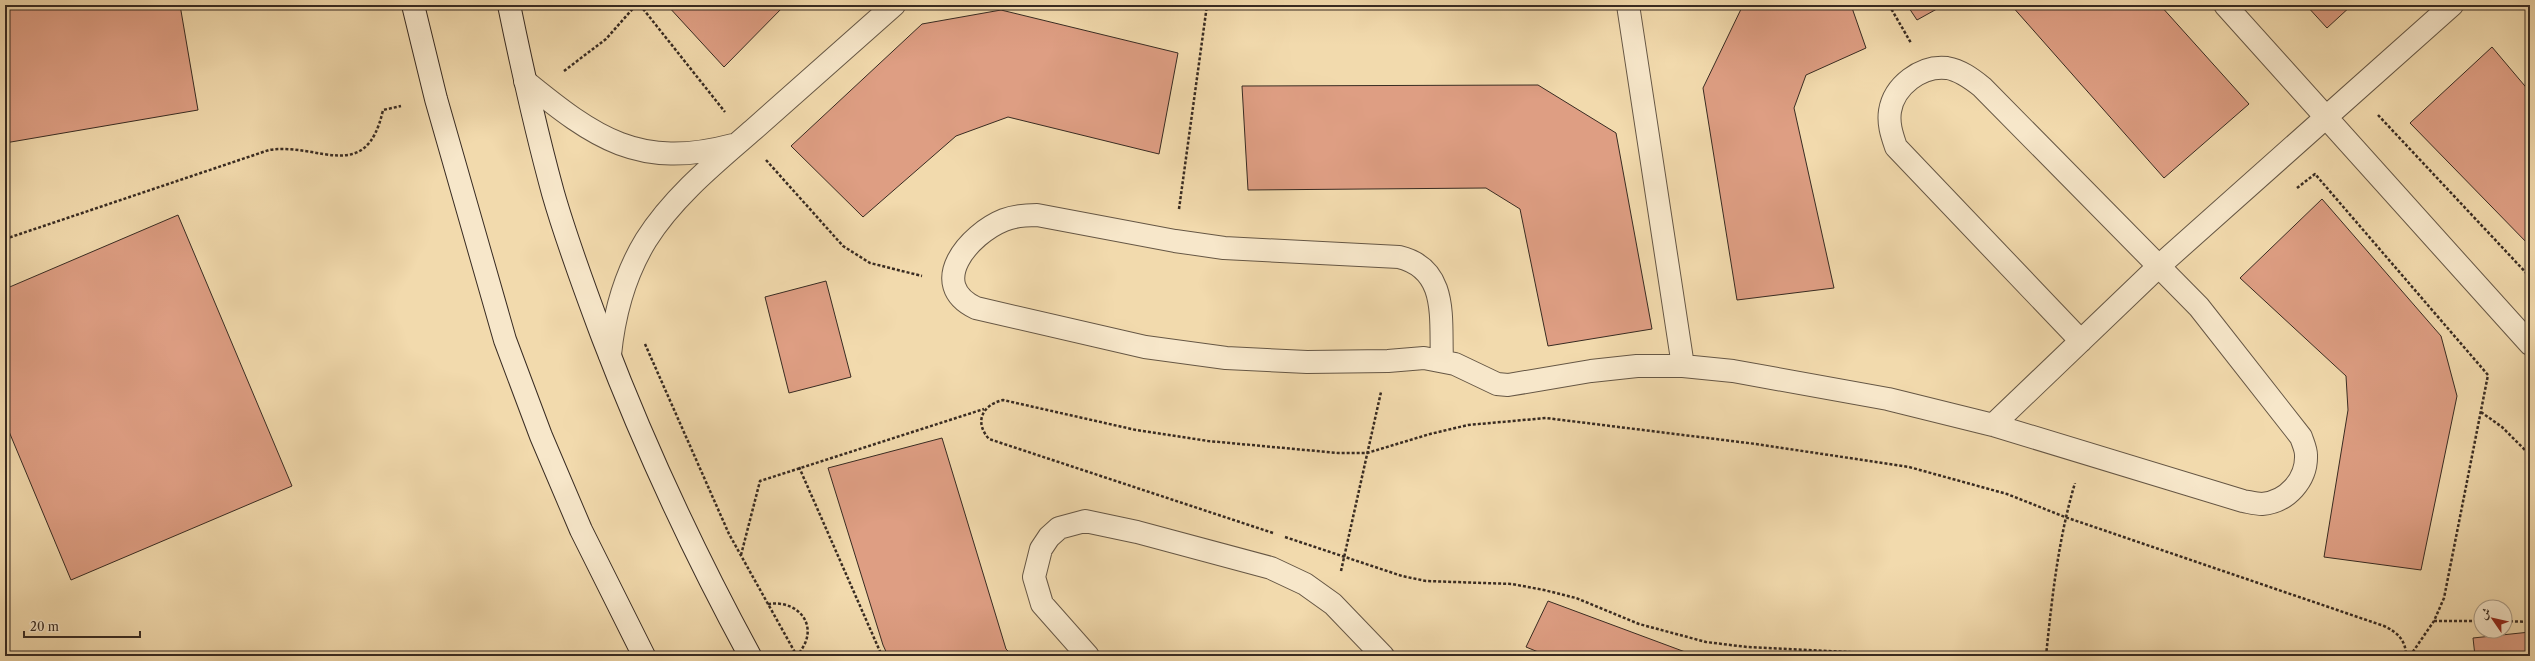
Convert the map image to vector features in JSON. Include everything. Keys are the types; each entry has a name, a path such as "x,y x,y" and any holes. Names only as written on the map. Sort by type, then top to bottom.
{"street":[{"path":"413,5 436,99 505,340 541,436 581,530 644,656"},
{"path":"510,5 525,81 553,193 610,355 669,498 716,593 750,656"},
{"path":"610,355 613,325 620,296 646,241 663,216 684,193 894,5"},
{"path":"1628,5 1682,366"},
{"path":"2225,5 2530,344"},
{"path":"1993,425 2159,266 2452,5"},
{"path":"1442,360 1438,295 1435,284 1421,265 1399,257 1273,252 1175,241 1054,216 1020,215 1004,220 975,238 957,261 953,272 953,283 958,294 966,303 976,308 1145,347 1226,358 1299,362 1388,362 1424,358 1442,360 1497,384 1508,385 1591,371 1637,366 1682,366 1733,371 1888,399 1993,425 2261,504 2280,500 2294,489 2304,473 2306,454 2301,437 2199,307 1982,87 1966,75 1946,68 1926,70 1910,79 1897,93 1890,111 1890,130 1896,148 2081,341"},
{"path":"525,81 584,127 630,147 654,153 679,155 702,153 741,141"},
{"path":"1088,656 1042,604 1034,577 1038,556 1049,537 1060,528 1072,523 1097,522 1270,568 1305,584 1333,604 1383,656"}],"path":[{"path":"561,73 606,39 636,5"},
{"path":"640,5 741,141 831,234 851,252 875,265 953,283"},
{"path":"1175,241 1207,5"},
{"path":"1889,5 1926,70"},
{"path":"5,239 269,150 283,148 300,149 340,157 352,154 363,148 373,138 379,127 383,110 401,106"},
{"path":"2383,111 2377,116 2530,277"},
{"path":"2270,167 2292,193 2315,174 2488,375 2451,573 2444,598 2434,621 2410,656"},
{"path":"644,337 650,357 741,555 796,656 804,648 808,638 808,626 803,616 786,604 768,604"},
{"path":"1333,604 1388,362"},
{"path":"741,555 760,481 799,467 984,409 993,402 1003,400 1136,430 1208,441 1367,454 1430,434 1468,425 1546,418 1756,444 1909,467 2007,494 2065,517 2384,626 2394,631 2402,640 2406,656"},
{"path":"984,409 981,419 981,426 989,439 1344,556 1394,574 1426,581 1481,582 1544,590 1576,598 1639,624 1706,642 1747,647 1930,656"},
{"path":"2481,412 2502,427 2530,455"},
{"path":"2046,656 2054,585 2065,517 2084,453"},
{"path":"799,467 882,656"},
{"path":"2434,621 2473,621"},
{"path":"2513,622 2530,622"}],"building":[{"path":"5,5 180,5 198,110 5,143"},
{"path":"667,5 785,5 724,67"},
{"path":"1743,5 1851,5 1866,48 1806,75 1794,108 1834,288 1737,300 1703,88"},
{"path":"1907,5 1944,5 1917,20"},
{"path":"2011,5 2160,5 2249,104 2164,178"},
{"path":"2306,5 2352,5 2327,28"},
{"path":"1001,10 1178,53 1159,154 1008,117 956,136 863,217 791,146 922,24"},
{"path":"2492,47 2530,92 2530,246 2410,123"},
{"path":"1538,85 1616,133 1652,329 1548,346 1520,209 1486,188 1248,190 1242,86"},
{"path":"2322,199 2441,336 2457,396 2421,570 2324,557 2348,410 2346,376 2240,278"},
{"path":"178,215 292,486 71,580 5,422 5,289"},
{"path":"826,281 851,377 789,393 765,297"},
{"path":"942,438 1006,649 1013,656 888,656 883,645 828,468"},
{"path":"1548,601 1696,656 1548,656 1526,647"},
{"path":"2530,632 2530,656 2475,656 2473,639 2513,639 2513,634"}]}
